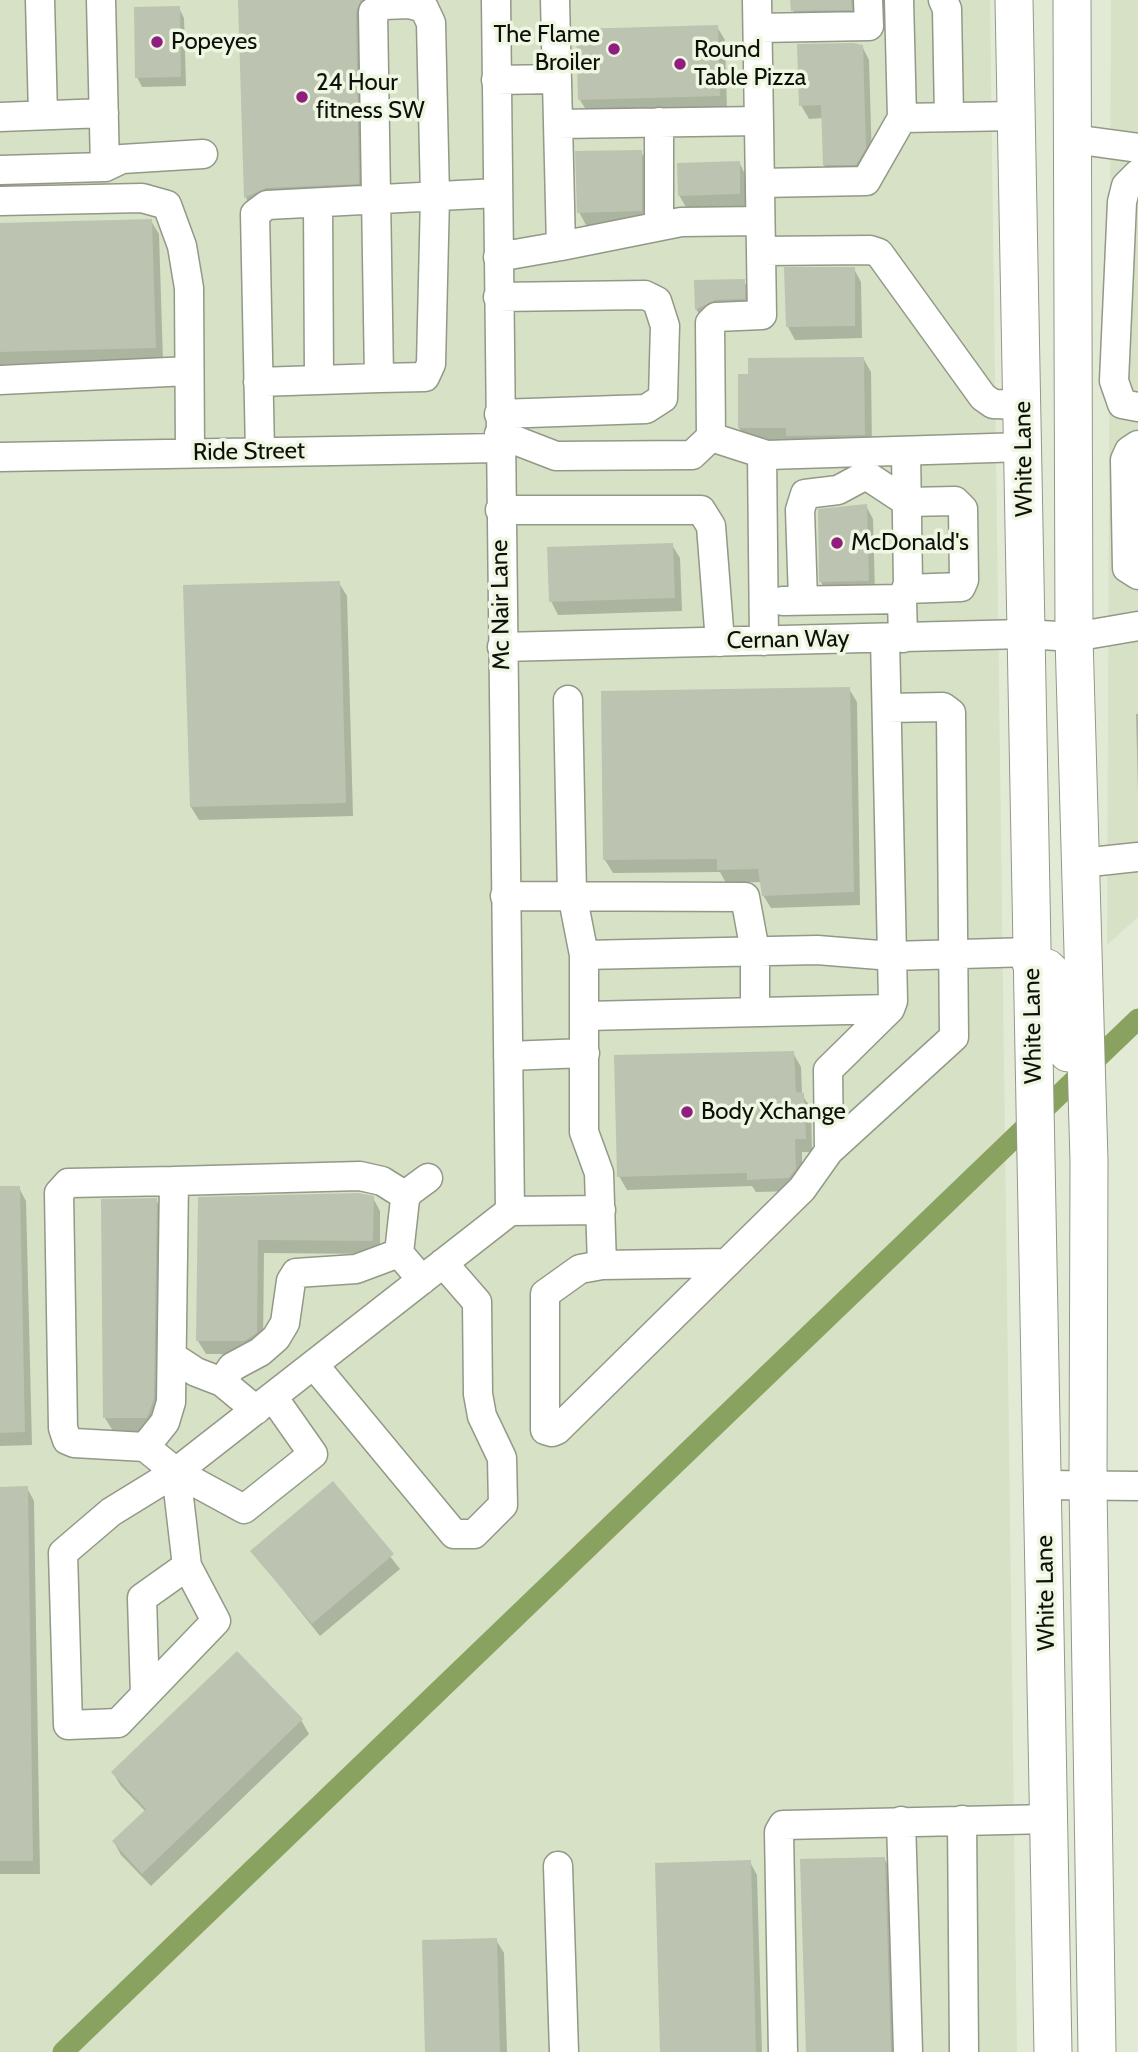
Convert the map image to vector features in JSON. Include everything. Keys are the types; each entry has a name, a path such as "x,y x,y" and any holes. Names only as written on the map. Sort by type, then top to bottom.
{"main road":[{"name":"White Lane","path":"1014,0 1031,957 1058,993 1088,1161 1088,1486 1097,2052"},
{"name":"White Lane","path":"1053,2052 1036,1165 1058,993 1081,863 1074,637 1072,0"},
{"path":"1050,1825 1067,1843 1096,1984"}],"street":[{"path":"40,0 43,115"},
{"path":"101,0 105,167"},
{"name":"Mc Nair Lane","path":"496,0 499,510 510,1210"},
{"path":"555,0 561,246"},
{"path":"499,432 556,456 692,454 711,437 710,323 716,317 762,315 757,0"},
{"path":"758,28 869,26 868,0"},
{"path":"760,183 866,181 902,118 899,0"},
{"path":"943,0 947,9 949,117"},
{"path":"258,382 425,377 431,364 435,197 431,23 424,8 384,5 373,12 379,378"},
{"path":"496,80 557,79"},
{"path":"0,117 104,113"},
{"path":"902,118 1017,116"},
{"path":"558,124 759,121"},
{"path":"659,122 659,226"},
{"path":"1073,139 1138,148"},
{"path":"0,170 105,167 122,159 204,154"},
{"path":"1138,174 1126,186 1122,202 1114,381 1122,404 1138,407"},
{"path":"260,452 255,214 267,205 497,193"},
{"path":"0,201 142,198 167,205 182,246 189,289 190,453"},
{"path":"318,203 319,380"},
{"path":"498,257 681,222 760,221"},
{"path":"761,251 870,250 879,253 983,397 993,404 1023,405"},
{"name":"Ride Street","path":"0,457 260,452 499,432 646,409 663,398 665,326 657,301 645,295 498,297"},
{"path":"0,380 189,371"},
{"path":"711,437 762,454 1024,447"},
{"path":"1138,445 1125,460 1128,568 1138,575"},
{"path":"829,1151 828,1070 890,1009 893,1001 887,708 894,638 904,594 906,450"},
{"path":"762,454 764,641"},
{"path":"763,601 803,600 904,594 961,587 964,580 963,509 960,502 906,502 866,475 838,490 805,494 800,510 803,600"},
{"path":"499,510 701,510 711,526 720,642"},
{"name":"Cernan Way","path":"502,647 1024,634 1074,637 1138,626"},
{"path":"568,700 572,894 584,955 584,1132 598,1168 602,1265"},
{"path":"727,1263 602,1265 580,1269 545,1294 545,1430 557,1430 727,1263 802,1189 829,1151 954,1037 951,713 943,706 887,708"},
{"path":"1081,863 1138,857"},
{"path":"505,896 741,896 747,900 755,951 755,1012"},
{"path":"584,955 817,950 892,956 954,954 1031,957"},
{"path":"586,1016 890,1009"},
{"path":"508,1056 585,1054"},
{"path":"173,1357 196,1372 264,1403 313,1454 244,1509 176,1472 145,1447 74,1443 64,1436 59,1193 68,1183 360,1176 382,1181 406,1196"},
{"path":"399,1253 406,1196 428,1178"},
{"path":"145,1447 169,1412 173,1357 174,1181"},
{"path":"176,1472 187,1566 216,1621 118,1723 68,1725 64,1553 111,1512 176,1472 510,1210 601,1210"},
{"path":"314,1365 454,1534 474,1534 503,1505 502,1458 481,1416 478,1394 477,1302 399,1253"},
{"path":"222,1382 232,1367 260,1352 276,1338 285,1323 291,1281 296,1273 356,1269 399,1253"},
{"path":"1044,1485 1138,1486"},
{"path":"145,1695 142,1598 187,1566"},
{"path":"901,1821 908,2052"},
{"path":"783,2052 779,1832 783,1825 962,1821 1050,1825"},
{"path":"962,1821 964,2052"},
{"path":"558,1866 564,2052"}],"shaded area":[{"path":"0,0 990,0 1017,2052 0,2052"},
{"path":"1111,0 1138,0 1138,917 1107,945"}],"building":[{"name":"24 Hour fitness SW","path":"238,0 361,0 356,12 359,184 266,188 244,198"},
{"path":"790,0 851,0 852,10 791,11"},
{"name":"Popeyes","path":"180,6 181,77 135,78 134,7"},
{"path":"718,25 720,96 578,100 576,29"},
{"path":"797,44 863,45 866,148 856,165 823,165 821,105 799,106"},
{"path":"642,150 642,211 577,213 575,151"},
{"path":"740,161 740,194 678,196 677,163"},
{"path":"152,219 156,348 0,352 0,223"},
{"path":"784,267 855,267 855,326 786,327"},
{"path":"745,279 745,299 715,300 695,310 694,280"},
{"path":"864,357 865,435 786,436 786,428 738,428 738,374 748,374 748,358"},
{"name":"McDonald's","path":"867,504 869,581 819,582 818,509"},
{"path":"673,543 675,598 549,602 547,547"},
{"path":"340,581 346,803 190,807 183,585"},
{"path":"850,687 854,892 762,896 758,869 717,870 717,859 603,860 601,691"},
{"path":"794,1051 796,1092 804,1093 806,1139 795,1139 796,1169 789,1178 747,1180 747,1173 617,1177 614,1055"},
{"path":"0,1186 20,1186 25,1432 0,1433"},
{"path":"358,1193 374,1196 373,1241 258,1240 257,1333 244,1341 196,1341 198,1197"},
{"path":"157,1198 154,1399 147,1418 103,1418 101,1199"},
{"path":"333,1481 394,1554 312,1624 250,1551"},
{"path":"28,1486 33,1861 0,1861 0,1487"},
{"path":"237,1651 303,1719 142,1874 112,1841 146,1809 111,1772"},
{"path":"885,1857 891,2052 806,2052 800,1859"},
{"path":"751,1860 756,2052 660,2052 655,1863"},
{"path":"497,1938 500,2052 425,2052 422,1940"}],"waterway":[{"path":"63,2052 1138,1019"}],"place":[{"name":"Popeyes","path":"157,42"},
{"name":"The Flame Broiler","path":"614,49"},
{"name":"Round Table Pizza","path":"680,64"},
{"name":"24 Hour fitness SW","path":"302,97"},
{"name":"McDonald's","path":"837,543"},
{"name":"Body Xchange","path":"687,1112"}]}
